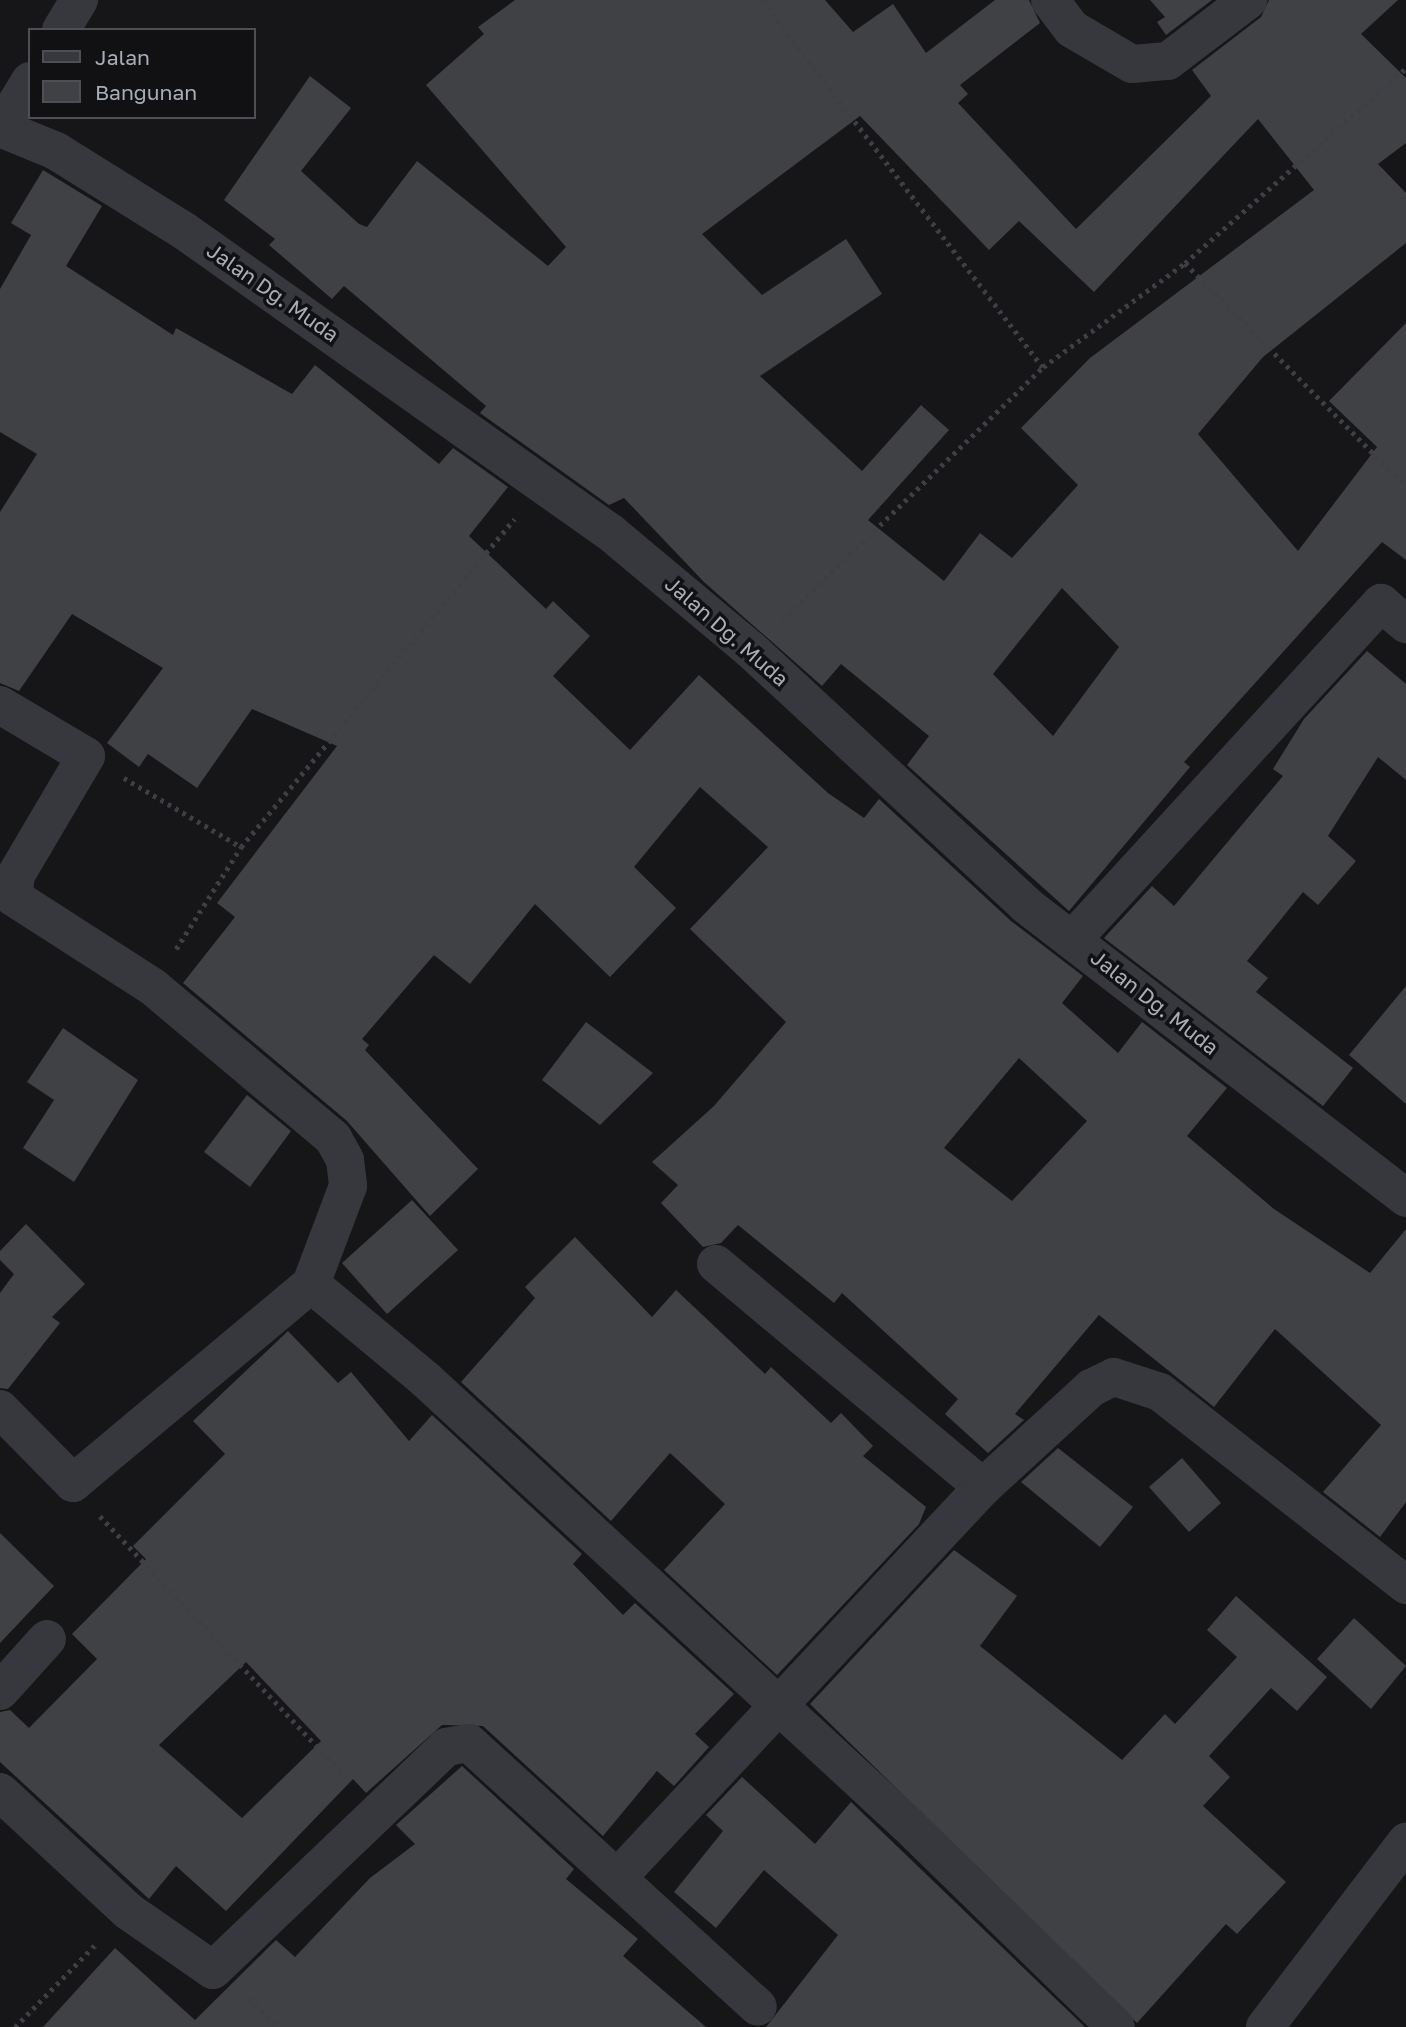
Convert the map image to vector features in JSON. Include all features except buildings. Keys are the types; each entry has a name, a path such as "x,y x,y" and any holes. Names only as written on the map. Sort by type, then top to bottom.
{"street":[{"path":"62,28 79,0"},
{"path":"1050,0 1080,36 1132,64 1168,61 1248,0"},
{"path":"1,128 28,84"},
{"name":"Jalan Dg. Muda","path":"1,128 56,151 183,230 544,484 751,650 964,852 1406,1198"},
{"path":"1073,939 1381,603 1406,624"},
{"path":"0,705 86,756 16,875 13,897 153,987 333,1138 345,1160 348,1186 312,1284 73,1483 0,1409"},
{"path":"716,1264 983,1487"},
{"path":"312,1284 425,1379 1116,2027"},
{"path":"620,1875 774,1704 983,1487 1091,1388 1114,1377 1132,1378 1199,1420 1406,1586"},
{"path":"0,1691 47,1639"},
{"path":"0,1792 128,1911 213,1970 446,1747 469,1743 620,1875 758,2007"},
{"path":"1265,2027 1406,1842"}],"path":[{"path":"762,0 1043,367"},
{"path":"751,650 1043,367 1185,263 1406,68"},
{"path":"1185,263 1406,486"},
{"path":"153,987 241,847 544,484"},
{"path":"86,756 241,847"},
{"path":"73,1483 131,1553 379,1810"},
{"path":"15,2027 128,1911"}]}
